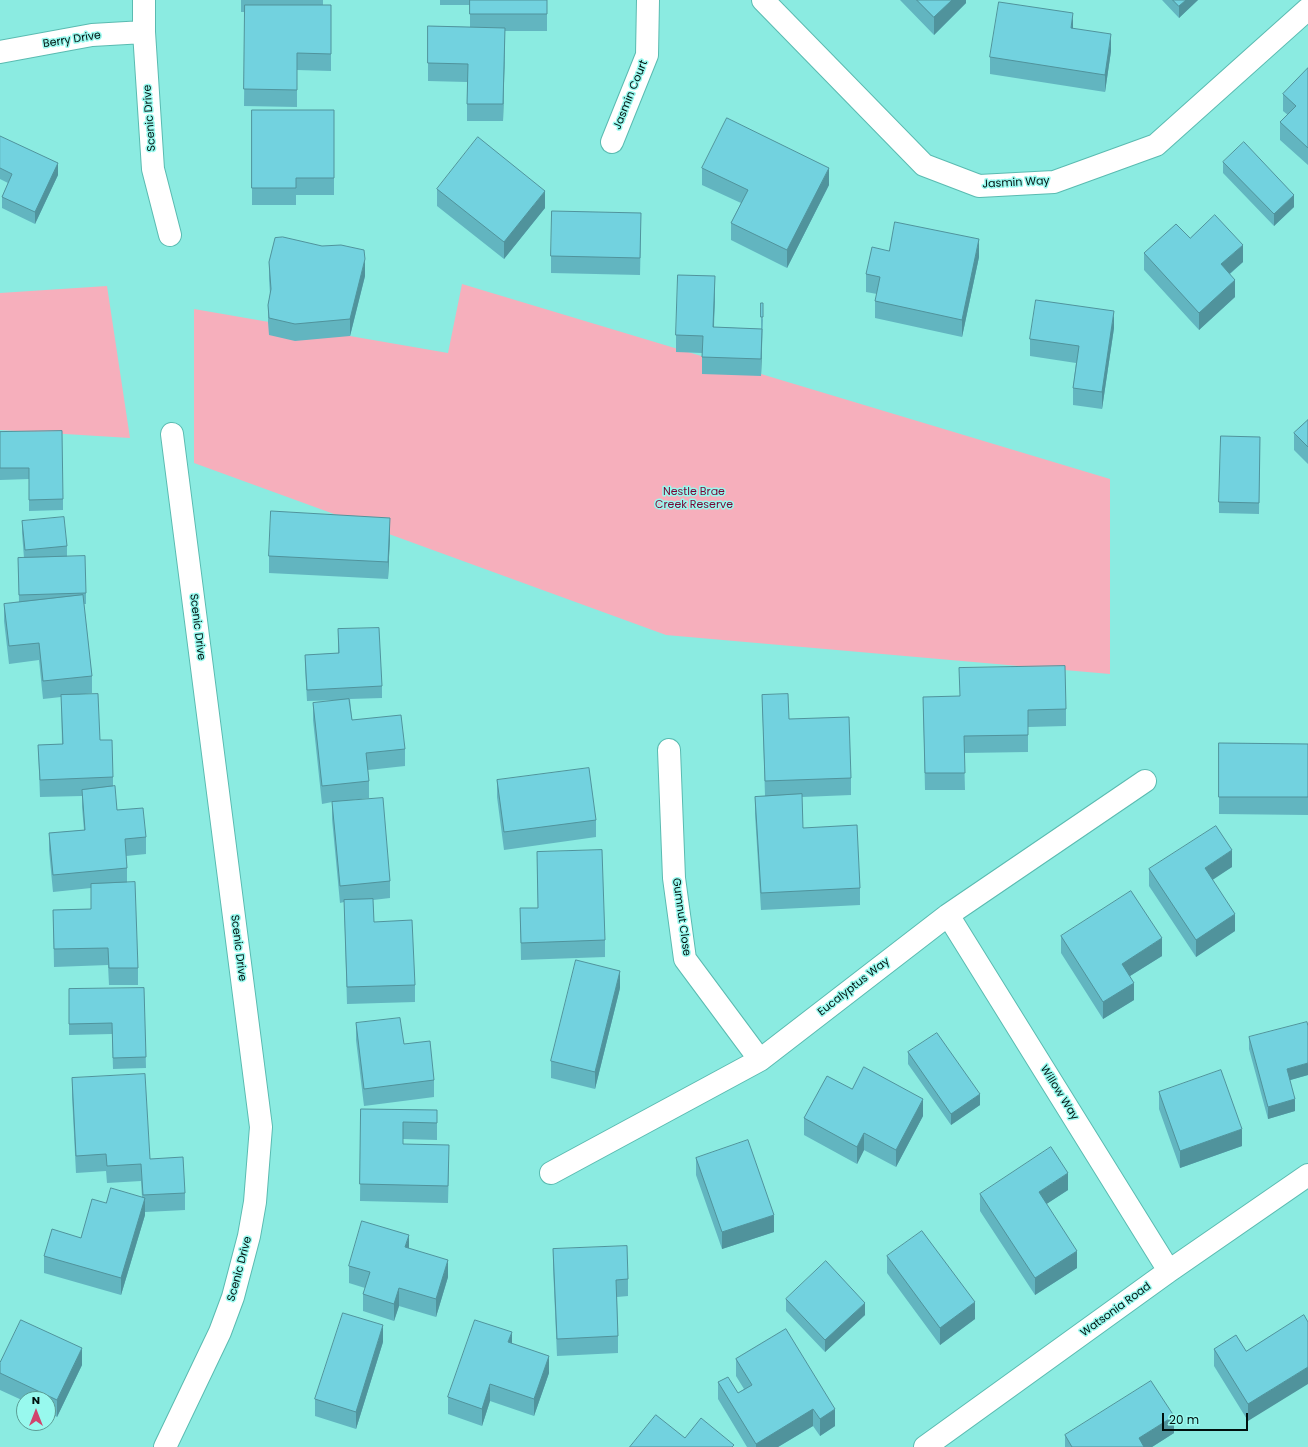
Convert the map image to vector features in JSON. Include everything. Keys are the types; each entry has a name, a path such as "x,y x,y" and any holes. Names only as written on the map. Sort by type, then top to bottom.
{"street":[{"name":"Scenic Drive","path":"144,0 144,32 153,169 170,235"},
{"name":"Jasmin Court","path":"612,142 647,55 648,0"},
{"name":"Jasmin Way","path":"763,0 924,165 979,186 1054,182 1156,145 1308,9"},
{"name":"Berry Drive","path":"0,52 92,36 144,32"},
{"name":"Scenic Drive","path":"165,1447 220,1332 233,1297 255,1202 261,1127 172,434"},
{"name":"Gumnut Close","path":"669,750 674,878 686,959 760,1060"},
{"name":"Eucalyptus Way","path":"551,1173 760,1060 948,915 1145,781"},
{"name":"Willow Way","path":"948,915 1169,1272"},
{"name":"Watsonia Road","path":"925,1447 1169,1272 1308,1175"}],"green space":[{"name":"Nestle Brae Creek Reserve","path":"462,284 1110,479 1110,674 666,635 194,463 194,309 448,353"},
{"path":"107,286 130,438 0,430 0,293"}],"building":[{"path":"470,0 547,0 547,14 470,14"},
{"path":"917,0 952,0 934,17"},
{"path":"1173,0 1186,0 1179,6"},
{"path":"999,2 1073,13 1071,28 1111,34 1105,75 990,57"},
{"path":"245,5 331,5 331,54 297,53 297,90 244,89"},
{"path":"428,26 505,28 503,104 467,104 468,64 428,63"},
{"path":"1308,68 1308,148 1280,122 1296,106 1283,94"},
{"path":"252,110 334,110 334,178 296,178 296,188 252,188"},
{"path":"727,118 829,168 787,250 731,223 748,190 702,168"},
{"path":"0,136 58,163 35,212 2,197 12,174 0,168"},
{"path":"478,137 545,191 504,242 437,189"},
{"path":"1244,142 1294,195 1274,214 1223,162"},
{"path":"552,211 641,213 640,258 551,256"},
{"path":"1215,215 1243,245 1221,264 1235,280 1199,313 1144,253 1176,224 1190,238"},
{"path":"895,222 979,239 962,320 875,301 880,277 866,274 872,247 889,251"},
{"path":"283,237 322,246 341,245 364,250 365,259 350,319 295,324 269,318 268,305 271,289 269,262 275,238"},
{"path":"678,275 715,276 713,327 762,329 761,359 702,357 703,336 676,335"},
{"path":"1036,300 1114,311 1102,392 1073,388 1079,346 1030,339"},
{"path":"761,303 763,303 763,317 761,317"},
{"path":"1308,420 1308,447 1294,433"},
{"path":"62,431 63,499 29,500 29,468 0,468 0,432"},
{"path":"1221,436 1260,437 1259,503 1219,502"},
{"path":"271,511 390,518 388,562 269,556"},
{"path":"64,517 67,546 25,550 22,521"},
{"path":"85,556 86,593 19,595 18,558"},
{"path":"83,595 92,676 43,681 39,643 9,646 4,604"},
{"path":"379,628 382,686 307,690 305,655 339,653 338,629"},
{"path":"1065,666 1066,709 1028,710 1028,735 964,736 965,773 925,773 923,697 960,696 959,668"},
{"path":"98,694 100,740 112,740 113,777 40,780 38,745 63,744 61,695"},
{"path":"788,694 789,719 849,717 851,778 765,781 762,695"},
{"path":"349,699 352,720 401,715 405,749 366,753 369,781 322,786 313,703"},
{"path":"1219,743 1308,744 1308,797 1219,797"},
{"path":"589,768 596,820 504,832 497,780"},
{"path":"115,786 117,810 143,808 146,837 125,839 127,868 53,875 49,833 85,830 82,790"},
{"path":"802,794 803,828 857,825 860,888 761,893 755,797"},
{"path":"383,798 390,881 340,886 332,802"},
{"path":"1216,826 1232,850 1205,868 1235,914 1196,940 1149,869"},
{"path":"602,850 605,940 521,943 520,908 538,908 537,852"},
{"path":"135,882 138,968 109,968 108,948 54,949 53,910 91,909 91,884"},
{"path":"1131,891 1162,938 1122,964 1134,983 1103,1002 1061,936"},
{"path":"373,899 374,922 412,920 415,985 347,987 344,900"},
{"path":"576,960 620,971 595,1072 551,1061"},
{"path":"144,988 146,1057 113,1058 112,1023 69,1024 69,989"},
{"path":"400,1018 404,1044 430,1041 434,1080 364,1089 356,1023"},
{"path":"1307,1022 1308,1063 1287,1069 1295,1099 1268,1107 1249,1037"},
{"path":"937,1033 980,1094 951,1114 908,1052"},
{"path":"864,1067 923,1099 896,1150 864,1133 857,1147 804,1118 827,1076 852,1089"},
{"path":"1221,1070 1242,1129 1180,1151 1159,1092"},
{"path":"145,1074 150,1159 183,1157 185,1193 143,1195 141,1164 107,1166 106,1154 76,1156 72,1078"},
{"path":"361,1109 437,1110 437,1123 403,1122 403,1144 449,1145 448,1186 360,1184"},
{"path":"748,1140 774,1215 722,1232 696,1158"},
{"path":"1051,1147 1068,1173 1039,1192 1077,1251 1035,1278 980,1194"},
{"path":"111,1188 145,1198 121,1278 44,1256 52,1229 81,1238 92,1199 106,1203"},
{"path":"362,1221 409,1235 405,1247 448,1260 436,1299 399,1288 394,1304 363,1294 370,1272 349,1266"},
{"path":"922,1231 975,1302 940,1328 887,1256"},
{"path":"627,1246 628,1279 616,1280 618,1336 557,1339 553,1249"},
{"path":"826,1261 865,1303 825,1340 786,1299"},
{"path":"343,1313 383,1325 356,1412 315,1399"},
{"path":"1304,1315 1308,1322 1308,1367 1248,1404 1214,1349 1236,1335 1246,1351"},
{"path":"21,1320 82,1348 57,1400 56,1391 38,1391 0,1373 0,1363"},
{"path":"475,1320 512,1332 508,1342 549,1356 534,1399 490,1384 482,1409 448,1397"},
{"path":"786,1329 835,1409 820,1419 813,1409 756,1444 718,1382 728,1377 738,1393 752,1385 736,1359"},
{"path":"1151,1381 1174,1416 1139,1438 1144,1447 1072,1447 1065,1435"},
{"path":"656,1415 685,1438 701,1418 734,1445 732,1447 630,1447"}]}
